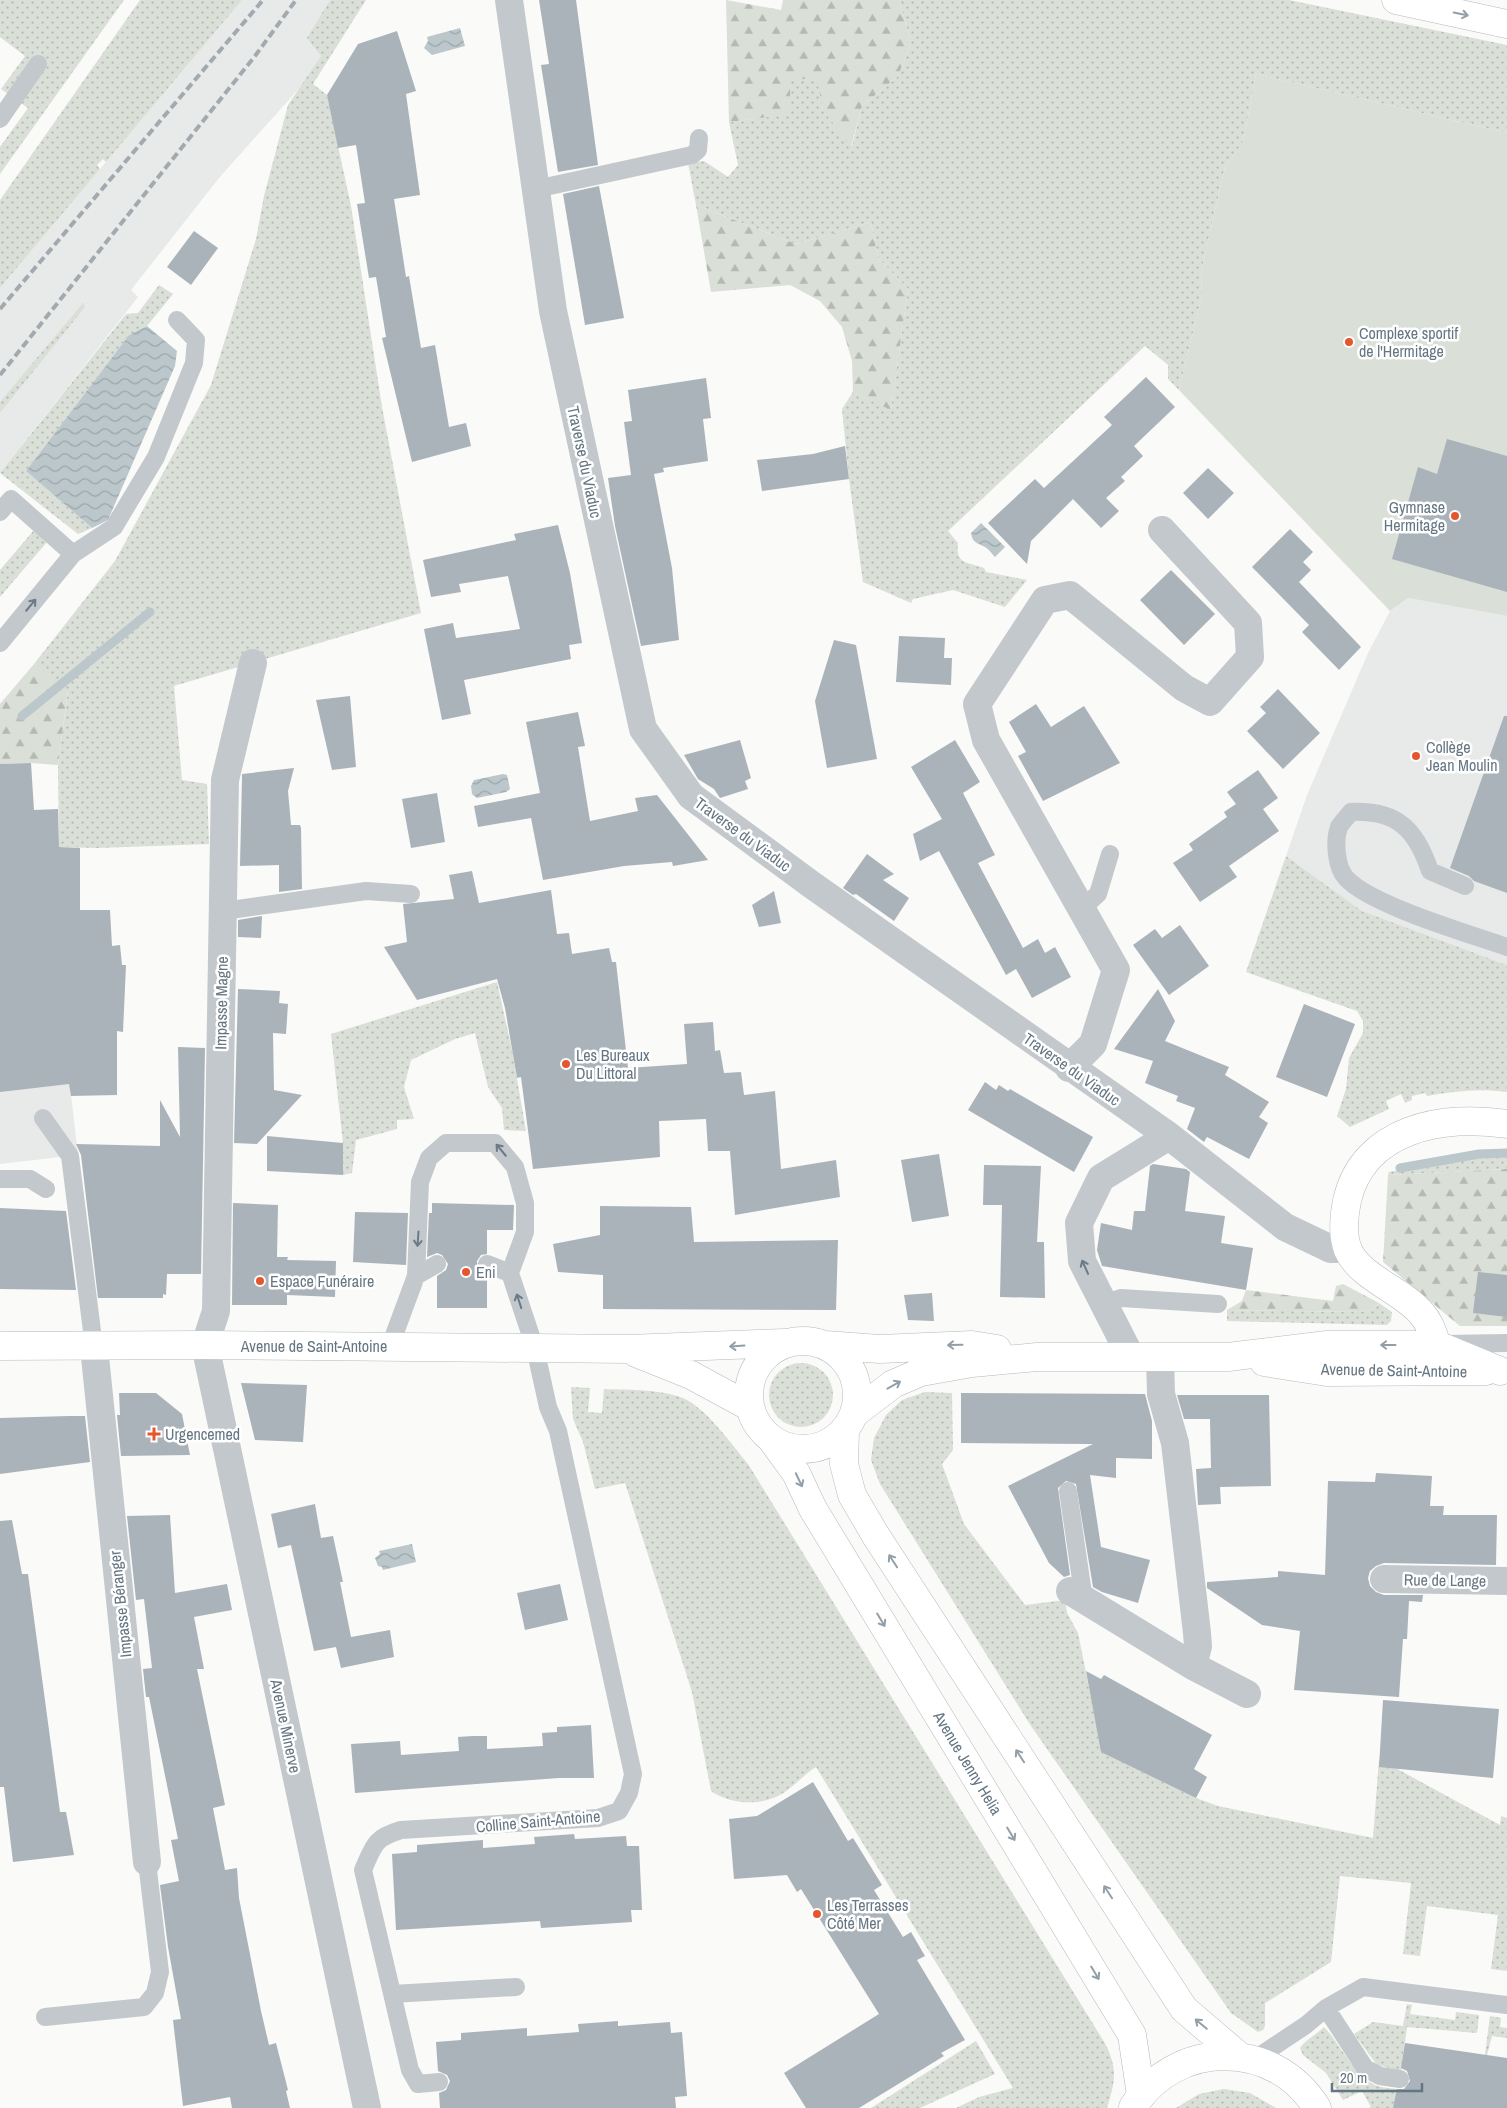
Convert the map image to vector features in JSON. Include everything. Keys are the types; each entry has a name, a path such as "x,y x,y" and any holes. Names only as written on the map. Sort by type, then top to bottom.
{"main road":[{"path":"1396,0 1507,24"},
{"path":"1437,1345 1431,1327 1422,1313 1361,1266 1348,1249 1344,1212 1349,1190 1360,1169 1373,1152 1393,1137 1425,1125 1440,1122 1482,1120 1507,1124"},
{"path":"850,1421 829,1443 810,1449 790,1448 772,1440 758,1426 750,1407 749,1387 755,1368 768,1353 786,1343 806,1340 825,1345 842,1356 853,1373 857,1393 850,1421 844,1464 852,1495 876,1536 1184,2009 1247,2058 1284,2073 1308,2094 1317,2108"},
{"name":"Avenue de Saint-Antoine","path":"0,1346 205,1345 628,1349 786,1343"},
{"name":"Avenue de Saint-Antoine","path":"825,1345 880,1349 972,1345 1038,1357"},
{"name":"Avenue de Saint-Antoine","path":"850,1421 893,1384 922,1372 972,1363 1038,1357 1228,1357 1327,1345 1437,1345"},
{"path":"1437,1345 1504,1371"},
{"path":"1386,1371 1419,1363 1437,1345"},
{"name":"Avenue de Saint-Antoine","path":"628,1349 691,1375 750,1407"},
{"name":"Avenue de Saint-Antoine","path":"1228,1357 1327,1372 1504,1371"},
{"name":"Avenue Jenny Helia","path":"772,1440 796,1473 813,1509 1132,2034 1137,2101"},
{"path":"1137,2101 1168,2071 1202,2057 1247,2058"}],"street":[{"name":"Traverse du Viaduc","path":"509,0 553,311 643,729 691,796 1069,1068 1169,1136 1285,1227 1331,1249 1348,1249"},
{"path":"1069,1068 1093,1044 1116,970 986,740 976,704 1045,600 1070,594 1184,688 1210,702 1250,657 1248,622 1162,530"},
{"name":"Impasse Magne","path":"205,1345 216,1311 225,780 253,663"},
{"path":"1131,1357 1082,1261 1079,1223 1101,1178 1169,1136"},
{"name":"Avenue Minerve","path":"205,1345 367,2108"},
{"name":"Impasse Béranger","path":"94,1347 147,1862"},
{"path":"1160,1357 1161,1394 1175,1443 1197,1633 1198,1646 1193,1666"},
{"name":"Rue de Lange","path":"1384,1579 1507,1581"},
{"path":"1077,1595 1193,1666 1247,1694"}],"lane":[{"path":"0,118 38,64"},
{"path":"536,188 692,156 698,150 699,138"},
{"path":"0,643 73,554 114,527 156,458 194,363 196,340 177,320"},
{"path":"0,512 11,499 73,554"},
{"path":"1465,886 1430,871 1422,846 1412,832 1392,817 1372,811 1351,812 1340,827 1336,847 1339,864 1345,878 1360,890 1385,903 1507,947"},
{"path":"1081,909 1098,894 1110,854"},
{"path":"223,911 366,892 411,894"},
{"path":"43,1118 70,1156 94,1347"},
{"path":"390,1346 416,1276 420,1182 429,1158 446,1144 495,1143 515,1167 526,1203 525,1232 510,1273 534,1348"},
{"path":"0,1179 30,1179 46,1189"},
{"path":"416,1276 437,1264"},
{"path":"487,1264 510,1273"},
{"path":"1104,1304 1120,1298 1218,1304"},
{"path":"1437,1345 1507,1343"},
{"name":"Colline Saint-Antoine","path":"439,2082 418,2084 410,2070 363,1870 374,1846 384,1835 401,1830 598,1818 619,1811 629,1793 633,1774 558,1431 548,1407 534,1348"},
{"path":"1068,1491 1077,1595"},
{"path":"45,2017 144,2007 155,1993 160,1972 147,1862"},
{"path":"392,1994 516,1987"},
{"path":"1247,2058 1306,2025 1326,2008 1363,1987 1507,2006"},
{"path":"1326,2008 1365,2068 1380,2076 1400,2079"}],"shaded area":[{"path":"242,0 330,0 308,38 321,56 303,84 219,178 131,290 138,297 0,473 0,288"},
{"name":"Collège Jean Moulin","path":"1408,598 1507,616 1507,965 1362,911 1286,856 1307,795 1368,653 1390,611"},
{"path":"0,868 61,1009 78,1155 0,1164"}],"green space":[{"path":"0,0 124,0 0,174 0,147 28,108 1,89 25,56 0,37"},
{"path":"140,0 242,0 106,162 103,159 97,165 100,169 0,288 0,200"},
{"path":"330,0 366,0 313,84 327,95 351,206 382,407 421,613 174,686 182,780 207,784 209,844 97,848 59,847 58,765 68,691 34,664 115,561 211,385 256,239 264,196 288,105 321,56 307,38"},
{"path":"726,0 781,10 783,0 899,0 911,43 898,76 862,106 851,147 823,110 817,79 790,79 790,114 729,122"},
{"path":"899,0 1289,0 1507,45 1507,133 1256,74 1243,142 1225,167 1201,272 1202,295 1179,390 1168,379 1168,365 1145,346 948,531 958,543 960,559 984,568 986,572 1027,580 1005,607 953,590 913,599 911,603 863,582 842,409 853,392 891,409 908,289 878,258 871,222 796,244 696,205 688,163 704,161 728,177 738,165 729,122 789,114 790,79 818,79 823,110 852,146 862,106 898,76 911,43"},
{"name":"Complexe sportif de l'Hermitage","path":"1256,74 1507,133 1507,616 1408,598 1390,611 1179,390 1202,295 1201,272 1225,167 1243,142"},
{"path":"696,205 796,244 871,222 878,258 908,289 891,410 853,392 852,361 842,327 820,301 790,285 711,292"},
{"path":"159,285 173,294 147,326 129,335 26,471 92,528 78,534 0,473 126,314 138,313"},
{"path":"83,303 85,307 0,413 0,402"},
{"path":"34,530 47,542 0,597 0,570"},
{"path":"34,664 68,690 58,765 31,763 0,764 0,704"},
{"path":"1286,856 1362,911 1507,965 1507,1092 1467,1091 1427,1096 1425,1093 1412,1096 1412,1100 1405,1103 1401,1094 1386,1101 1389,1109 1350,1127 1337,1116 1346,1089 1349,1058 1363,1033 1363,1021 1357,1011 1246,972"},
{"path":"497,982 512,1050 526,1131 504,1130 502,1108 488,1087 475,1033 455,1039 411,1060 404,1087 414,1119 397,1120 397,1129 356,1140 352,1173 343,1175 343,1143 331,1034"},
{"path":"1507,1154 1507,1169 1388,1175 1389,1172 1476,1156"},
{"path":"1507,1169 1507,1326 1460,1326 1383,1262 1388,1175"},
{"path":"1343,1284 1379,1303 1371,1310 1361,1312 1227,1310 1242,1301 1246,1290 1333,1301 1336,1286"},
{"path":"1379,1303 1392,1312 1391,1321 1387,1325 1227,1321 1227,1310 1361,1312 1371,1310"},
{"path":"801,1363 819,1368 824,1372 828,1377 833,1395 828,1413 824,1418 819,1422 801,1427 783,1422 778,1418 774,1413 769,1395 774,1377 778,1372 783,1368"},
{"path":"571,1387 590,1388 588,1412 602,1413 604,1389 658,1392 678,1396 687,1400 704,1413 748,1464 1106,2045 1114,2069 1112,2090 1107,2108 956,2108 979,2097 1013,2088 816,1767 783,1793 770,1799 753,1802 735,1801 711,1791 692,1692 625,1483 595,1489 583,1442 573,1419"},
{"path":"925,1392 952,1393 953,1450 942,1464 964,1524 1025,1605 1065,1600 1067,1613 1078,1633 1102,1752 1196,1798 1218,1806 1373,1838 1379,1759 1500,1825 1501,1816 1507,1818 1507,1971 1491,1969 1498,1915 1427,1906 1420,1956 1403,1954 1411,1883 1340,1876 1331,1962 1265,2003 1265,2026 1263,2030 1258,2032 1231,2013 1031,1726 880,1484 871,1460 874,1438 886,1415 902,1400"},
{"path":"1407,2004 1412,2005 1410,2014 1455,2020 1456,2012 1479,2015 1477,2033 1407,2027 1401,2071 1377,2065 1354,2034 1373,2022 1403,2026"},
{"path":"1490,2016 1501,2018 1500,2027 1507,2028 1507,2038 1492,2036 1487,2055 1485,2055"},
{"path":"1324,2027 1362,2076 1378,2086 1398,2089 1395,2108 1369,2108 1371,2107 1362,2091 1343,2100 1326,2073 1303,2055 1300,2048 1302,2045"},
{"path":"976,2041 995,2074 920,2108 871,2108"},
{"path":"1224,2089 1250,2093 1276,2108 1176,2108 1199,2094"}],"water":[{"path":"460,28 465,46 432,55 424,48 428,41 427,37"},
{"path":"147,326 177,351 175,366 108,520 92,528 26,471 129,335"},
{"path":"981,523 1005,547 995,557 988,549 973,539 971,533"},
{"path":"503,774 507,775 510,789 506,792 477,798 472,794 471,786 474,780"},
{"path":"412,1544 416,1562 383,1570 382,1567 378,1566 375,1558 380,1554 379,1551"}],"building":[{"path":"539,0 576,0 598,165 558,172 541,65 549,64"},
{"path":"397,31 416,91 406,94 420,195 394,199 406,277 409,276 421,348 435,345 449,427 466,423 471,446 412,462 382,338 386,337 376,277 369,278 357,204 365,203 356,145 338,148 327,95 358,44"},
{"path":"599,186 624,318 585,325 563,194"},
{"path":"194,231 218,248 191,285 167,267"},
{"path":"1146,377 1175,407 1134,446 1143,456 1121,477 1125,481 1106,498 1119,511 1101,528 1073,499 1031,541 1027,564 988,523 1035,479 1044,488 1112,425 1104,417"},
{"path":"706,378 711,418 703,419 708,461 663,468 664,472 654,474 672,568 679,640 641,646 615,526 608,478 631,475 624,422 632,421 628,390"},
{"name":"Gymnase Hermitage","path":"1447,439 1507,456 1507,592 1392,559 1418,467 1437,474"},
{"path":"845,446 849,479 762,491 757,460 813,454"},
{"path":"1208,468 1234,493 1208,519 1183,493"},
{"path":"558,525 570,573 582,643 569,645 571,659 464,680 471,714 442,720 424,629 453,623 456,638 520,629 508,576 459,584 461,592 431,597 423,560 516,540 514,534"},
{"path":"1290,529 1313,552 1303,562 1311,570 1299,582 1361,647 1339,670 1302,632 1309,625 1252,567"},
{"path":"1171,570 1215,614 1184,645 1140,600"},
{"path":"899,636 945,638 944,658 952,658 951,685 896,682"},
{"path":"834,640 856,645 877,759 827,768 815,701"},
{"path":"1278,689 1320,733 1283,769 1247,731 1266,713 1260,707"},
{"path":"350,696 356,767 332,770 316,700"},
{"path":"1036,704 1051,727 1084,706 1120,763 1043,801 1018,756 1026,752 1009,722"},
{"path":"578,712 585,746 578,747 590,821 638,811 635,798 657,795 708,860 673,866 672,862 624,866 543,880 531,818 478,827 474,806 540,793 526,722"},
{"path":"1504,716 1507,716 1507,893 1474,881 1469,876 1450,868"},
{"path":"740,740 751,778 745,781 748,789 720,798 714,789 698,779 684,755"},
{"path":"955,740 980,782 963,793 995,855 978,863 1023,948 1038,939 1045,953 1055,947 1071,977 1032,998 1016,969 1006,975 939,851 920,861 913,834 942,819 911,767"},
{"path":"31,763 34,810 58,809 59,847 80,848 80,910 110,910 112,946 120,945 122,965 126,965 123,1032 117,1031 117,1095 71,1096 69,1084 0,1092 0,764"},
{"path":"294,768 288,791 291,825 300,825 301,828 302,889 279,892 279,865 240,866 242,774"},
{"path":"1258,770 1278,798 1263,809 1279,831 1229,866 1237,877 1200,902 1173,863 1193,850 1189,844 1227,817 1224,812 1236,804 1227,792"},
{"path":"437,793 445,842 411,848 402,799"},
{"path":"867,854 894,874 883,880 909,898 894,921 856,894 853,895 843,888"},
{"path":"472,871 479,903 551,890 557,934 569,933 572,954 609,948 612,962 616,962 628,1068 687,1064 684,1024 713,1022 715,1051 720,1050 724,1073 741,1072 744,1095 775,1091 781,1169 836,1160 840,1197 735,1215 730,1151 708,1151 706,1119 659,1121 660,1157 533,1169 521,1077 517,1078 505,1008 497,979 417,1000 384,947 407,942 403,904 454,899 449,875"},
{"path":"774,891 781,923 759,927 752,905"},
{"path":"262,916 261,938 238,937 238,920"},
{"path":"1180,925 1209,966 1169,995 1133,945 1155,929 1162,938"},
{"path":"238,989 280,991 279,1003 288,1004 286,1034 273,1033 274,1090 302,1095 257,1144 234,1143"},
{"path":"1158,989 1175,1021 1165,1041 1229,1067 1225,1075 1269,1102 1259,1117 1268,1123 1249,1159 1207,1137 1204,1142 1187,1129 1195,1108 1176,1101 1178,1096 1145,1083 1153,1061 1114,1049"},
{"path":"1304,1004 1355,1024 1327,1097 1276,1077"},
{"path":"178,1047 205,1048 201,1274 167,1274 166,1295 163,1294 163,1298 98,1298 81,1155 76,1144 160,1146 160,1100 180,1137"},
{"path":"985,1082 996,1090 999,1085 1008,1091 1010,1089 1093,1137 1074,1172 968,1110"},
{"path":"267,1136 343,1143 343,1175 267,1171"},
{"path":"939,1154 949,1216 912,1222 901,1160"},
{"path":"1153,1164 1186,1169 1190,1172 1185,1211 1225,1216 1221,1243 1253,1248 1246,1290 1102,1266 1097,1250 1101,1223 1132,1230 1134,1211 1145,1211 1150,1166"},
{"path":"984,1165 1041,1166 1037,1242 1044,1242 1045,1298 1000,1297 1002,1205 983,1205"},
{"path":"233,1203 278,1205 277,1257 288,1257 287,1260 336,1261 335,1297 287,1295 287,1305 232,1305"},
{"path":"432,1203 514,1205 513,1230 487,1230 487,1254 481,1255 477,1261 478,1270 487,1275 487,1308 437,1308 437,1276 446,1270 448,1264 442,1255 437,1253 427,1257 429,1213 432,1213"},
{"path":"600,1206 691,1207 694,1242 838,1240 836,1310 603,1309 603,1275 558,1272 553,1244 600,1235"},
{"path":"0,1208 66,1211 76,1290 0,1289"},
{"path":"355,1212 408,1213 406,1265 353,1262"},
{"path":"1478,1272 1507,1275 1507,1317 1473,1313"},
{"path":"932,1293 934,1321 908,1320 904,1295"},
{"path":"241,1383 307,1385 303,1442 255,1440"},
{"name":"Urgencemed","path":"119,1393 156,1393 182,1414 190,1455 121,1456 117,1415 120,1415"},
{"path":"961,1393 1145,1394 1152,1421 1152,1459 1116,1458 1116,1478 1090,1475 1101,1547 1150,1560 1138,1603 1102,1592 1093,1587 1076,1484 1066,1481 1058,1488 1070,1575 1064,1577 1049,1563 1008,1486 1093,1444 961,1443"},
{"path":"1177,1395 1269,1395 1271,1486 1220,1487 1221,1504 1198,1505 1196,1469 1211,1468 1210,1419 1184,1419"},
{"path":"85,1416 90,1462 0,1474 0,1418"},
{"path":"1376,1473 1432,1476 1430,1506 1444,1506 1443,1515 1497,1515 1496,1565 1384,1563 1376,1566 1370,1571 1368,1578 1370,1586 1376,1592 1384,1595 1423,1595 1422,1602 1409,1601 1407,1639 1403,1639 1399,1697 1294,1690 1300,1631 1262,1625 1207,1588 1207,1582 1278,1577 1278,1571 1325,1575 1328,1481 1375,1482"},
{"path":"315,1504 321,1538 333,1536 343,1582 340,1582 351,1637 390,1630 394,1657 341,1668 336,1647 314,1651 291,1545 278,1548 271,1514"},
{"path":"170,1515 175,1593 227,1584 232,1610 194,1617 204,1669 197,1669 225,1805 213,1808 225,1870 237,1868 239,1898 261,2011 269,2045 276,2043 288,2090 286,2091 290,2108 232,2108 230,2097 183,2106 173,2020 181,2019 168,1947 160,1885 179,1881 171,1840 178,1839 149,1697 146,1697 143,1669 152,1668 144,1599 136,1600 127,1516"},
{"path":"12,1520 22,1574 28,1574 60,1812 66,1812 74,1855 13,1862 4,1787 0,1787 0,1521"},
{"path":"560,1584 568,1620 525,1630 517,1593"},
{"path":"1086,1671 1101,1679 1104,1675 1212,1735 1194,1769 1207,1777 1196,1798 1101,1752"},
{"path":"1383,1700 1499,1709 1493,1778 1379,1767"},
{"path":"591,1725 594,1778 559,1778 355,1793 351,1744 400,1741 401,1755 459,1751 458,1737 472,1736 487,1736 487,1749 543,1746 542,1733 557,1732 557,1727"},
{"path":"813,1782 848,1841 853,1838 882,1885 874,1890 903,1937 911,1932 925,1956 917,1960 965,2040 941,2053 944,2056 859,2108 806,2108 784,2073 879,2014 801,1889 797,1892 787,1875 734,1879 729,1819 757,1816"},
{"path":"574,1834 575,1839 626,1836 627,1846 639,1846 642,1910 631,1910 632,1922 541,1928 540,1921 396,1930 392,1854 417,1852 417,1845 483,1840 483,1848 535,1844 534,1837"},
{"path":"618,2021 618,2026 670,2022 671,2033 682,2032 687,2096 675,2097 676,2108 440,2108 439,2093 446,2090 450,2081 447,2075 438,2071 436,2042 461,2040 461,2033 527,2028 527,2036 579,2032 578,2024"},
{"path":"1405,2043 1507,2058 1507,2108 1393,2108 1397,2089 1404,2089 1410,2081 1407,2071 1401,2068"}],"waterway":[{"path":"22,716 150,612"},
{"path":"1400,1168 1479,1154 1507,1153"}],"railway":[{"path":"0,309 263,0"},
{"path":"0,375 255,56 296,0"}],"place":[{"name":"Complexe sportif de l'Hermitage","path":"1349,342"},
{"name":"Gymnase Hermitage","path":"1455,516"},
{"name":"Collège Jean Moulin","path":"1416,756"},
{"name":"Les Bureaux Du Littoral","path":"566,1064"},
{"name":"Eni","path":"466,1272"},
{"name":"Espace Funéraire","path":"260,1281"},
{"name":"Urgencemed","path":"154,1434"},
{"name":"Les Terrasses Côté Mer","path":"817,1914"}]}
